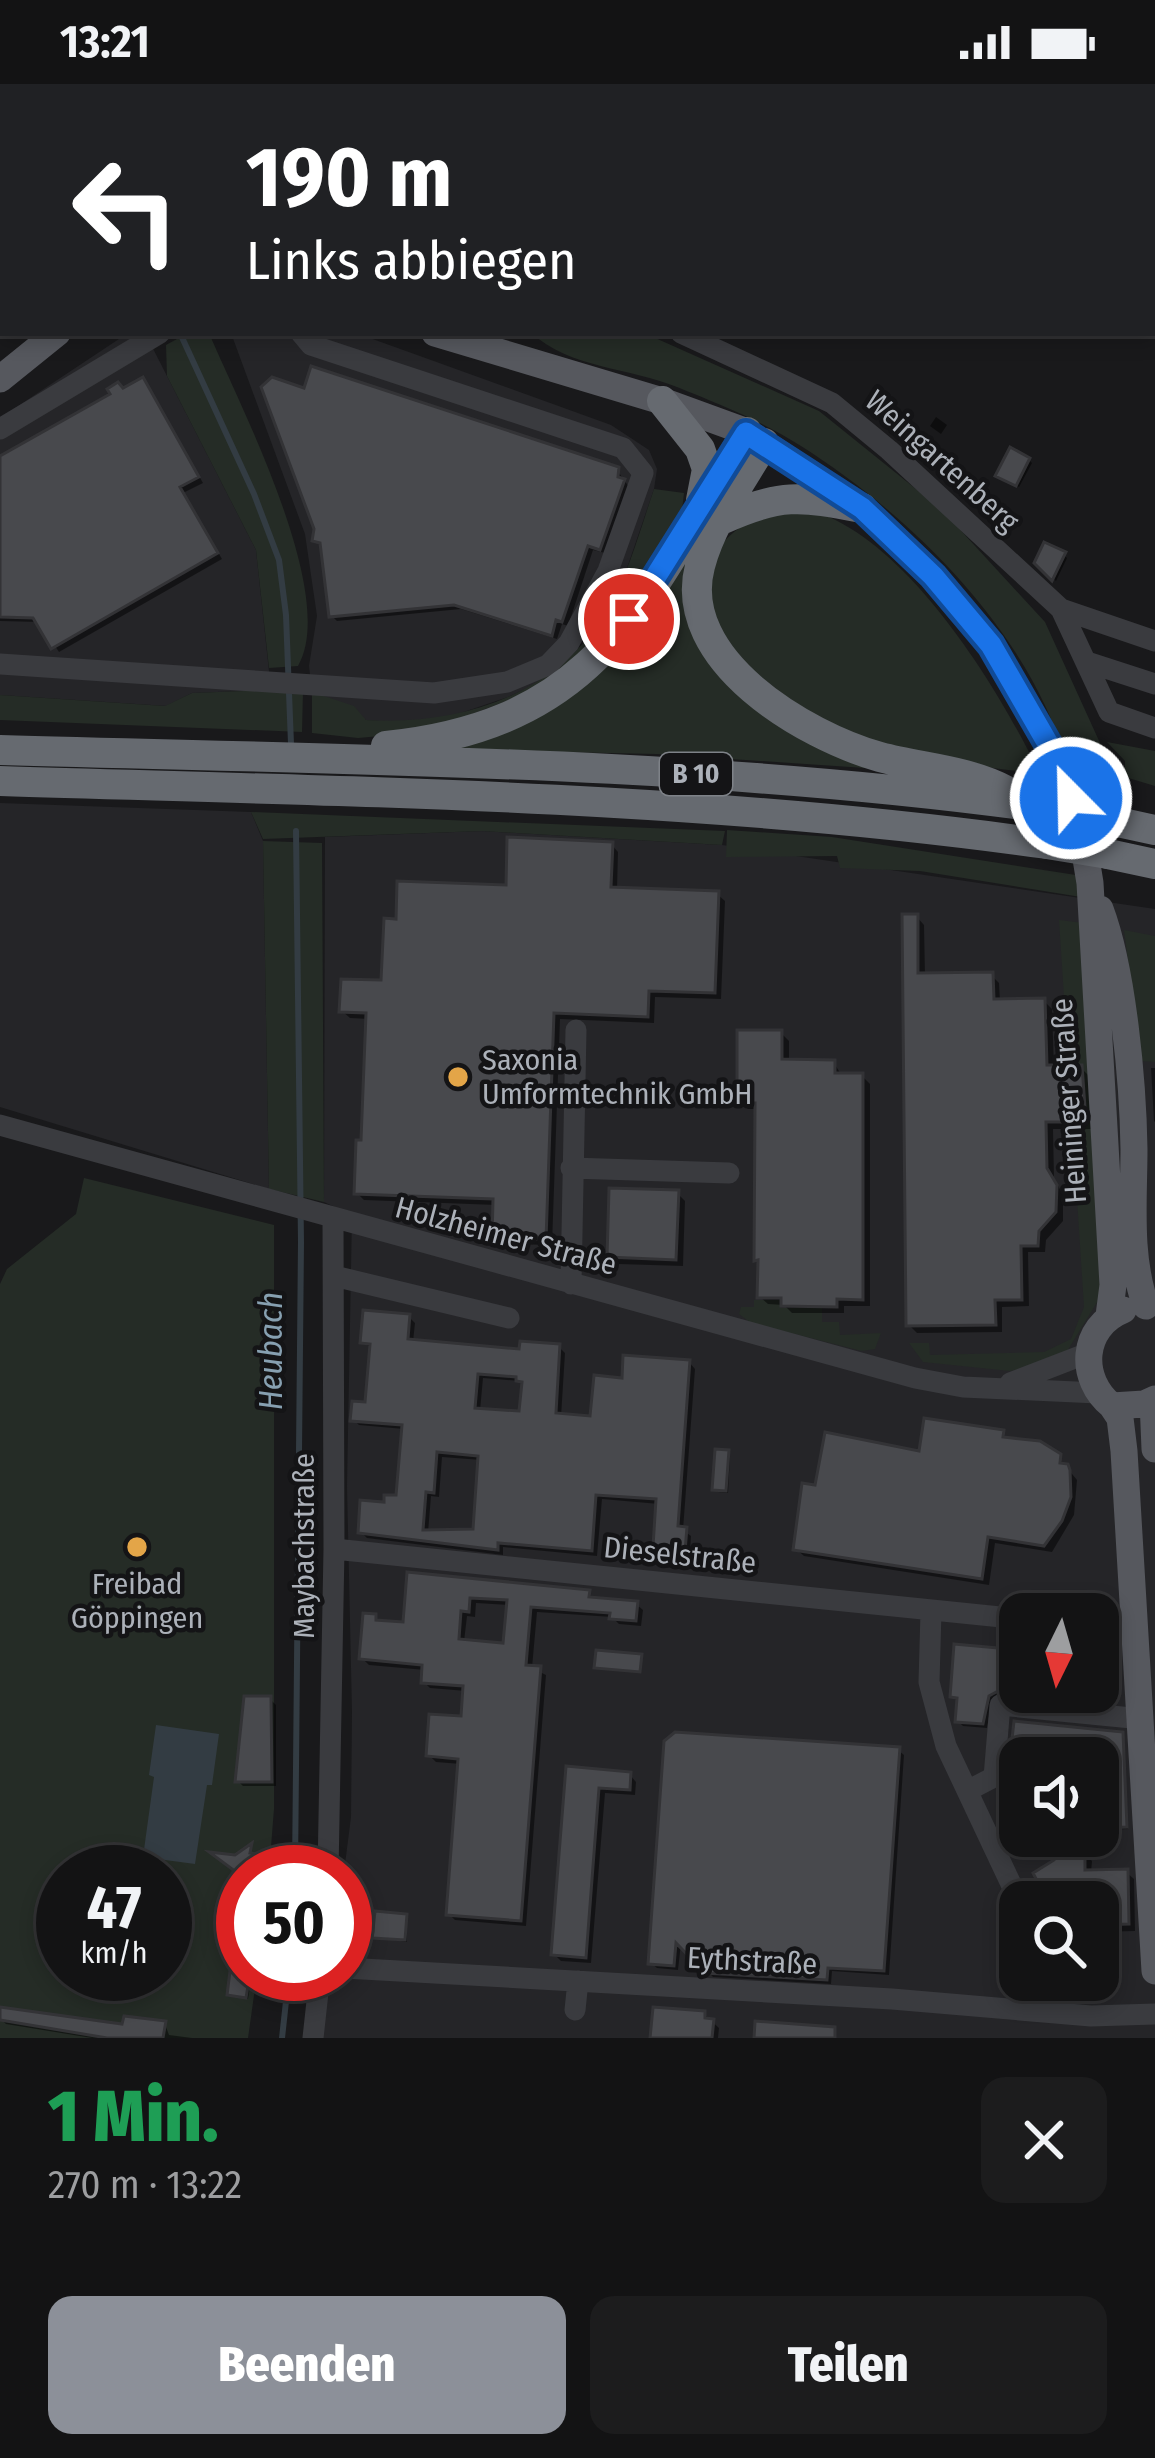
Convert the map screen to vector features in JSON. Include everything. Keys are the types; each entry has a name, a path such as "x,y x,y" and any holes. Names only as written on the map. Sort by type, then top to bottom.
{"highway":[{"path":"662,401 700,449 707,469 710,514 697,583 700,614 709,641 728,664 768,700 843,744 986,780 1036,807"},
{"name":"B 10","path":"354,762 387,746 421,743 506,720 576,679 613,641 710,514 755,438"},
{"path":"710,514 785,498 862,508"},
{"name":"B 10","path":"0,750 703,774 923,791 1155,830"},
{"name":"B 10","path":"0,781 658,803 825,815 1047,844 1155,864"}],"main road":[{"path":"0,379 53,336"},
{"name":"Heininger Straße","path":"454,336 493,342 755,438 862,508 933,576 991,645 1062,768 1081,827 1090,883 1112,1264 1109,1316"},
{"name":"Heininger Straße","path":"1090,883 1109,933 1116,975 1133,1126 1135,1268 1150,1308"},
{"path":"1150,1308 1109,1316 1088,1353 1092,1383 1120,1418 1124,1451 1139,1676 1149,1710 1155,1971"},
{"path":"1105,1400 1154,1400 1155,1449"}],"street":[{"path":"0,429 155,336"},
{"path":"0,664 434,693 507,682 548,665 569,643 608,571 643,473 622,448 311,345 304,336"},
{"name":"Weingartenberg","path":"687,336 832,404 890,450 1061,609 1155,641"},
{"path":"1061,609 1109,712 1155,728"},
{"path":"1087,662 1155,684"},
{"path":"571,1284 575,1030"},
{"name":"Holzheimer Straße","path":"0,1126 915,1378 1105,1400"},
{"path":"571,1168 729,1173"},
{"name":"Maybachstraße","path":"326,1218 334,1276 329,1845"},
{"path":"334,1276 509,1318"},
{"name":"Holzheimer Straße","path":"1000,1387 1088,1353"},
{"name":"Dieselstraße","path":"334,1549 999,1617"},
{"path":"931,1612 929,1682 946,1746 1010,1881"},
{"path":"1119,1627 1136,1628"},
{"path":"969,1790 994,1777 1000,1705 1149,1710"},
{"name":"Eythstraße","path":"372,1970 892,1999 1091,2016 1155,2014"},
{"path":"574,2010 578,1981"},
{"path":"313,2038 317,2001"},
{"path":"1034,2011 1035,2001"}],"shaded area":[{"path":"123,336 147,336 256,550 271,690 192,693 166,706 0,695 0,418"},
{"path":"182,336 210,336 261,451 296,548 306,594 307,634 298,666 269,668 256,550 167,376 166,345"},
{"path":"232,336 364,336 611,425 649,450 657,469 624,577 605,614 561,667 538,683 452,716 404,723 366,720 312,692 309,666 317,616 305,534"},
{"path":"536,336 651,336 819,411 942,510 1045,622 1119,774 1067,764 1050,716 997,625 925,544 843,475 786,437 740,414 659,381 563,354"},
{"path":"654,489 684,493 682,510 628,603 557,682 424,732 358,738 312,733 312,692 354,706 366,720 401,720 470,710 534,684 562,664 607,610 634,551"},
{"path":"713,503 695,626 880,769 657,754 460,750 463,744 549,707"},
{"path":"784,509 829,517 862,536 924,593 1002,703 1040,774 927,758 861,739 797,706 741,660 717,625 710,596 712,565 734,532"},
{"path":"303,691 302,732 0,720 0,695 165,706 192,693"},
{"path":"1107,742 1155,751 1155,786 1125,777 1125,761"},
{"path":"0,803 251,812 263,841 269,1189 0,1107"},
{"path":"251,812 725,831 722,845 482,831 263,839"},
{"path":"727,830 832,837 1076,875 1081,897 920,871 840,868 837,856 726,857"},
{"path":"482,831 722,845 1155,909 1155,2038 322,2038 327,2001 372,2001 372,1845 347,1845 352,1712 347,1486 352,1215 324,1202 325,837"},
{"path":"263,841 322,843 324,1202 269,1189"},
{"path":"1059,920 1084,923 1102,1294 1066,1353 1040,1365 1010,1371 923,1362 909,1343 929,1343 930,1355 1044,1352 1071,1339 1084,1307"},
{"path":"1124,930 1155,936 1155,1062 1141,1061"},
{"name":"Freibad Göppingen","path":"84,1178 274,1225 271,1845 216,1845 216,2001 253,2001 248,2038 0,2038 0,1284 7,1269 76,1214"},
{"path":"754,1300 780,1300 781,1308 822,1308 822,1322 839,1322 840,1335 881,1333 875,1349 862,1351 751,1323 739,1314 741,1307 754,1307"},
{"path":"156,1725 219,1734 195,1864 192,1845 145,1845 154,1777 149,1775"}],"building":[{"path":"311,366 619,467 618,477 625,479 600,550 588,546 562,622 556,620 552,636 454,605 329,617 320,543 312,541 314,529 261,387 272,377 304,388"},
{"path":"143,377 199,477 180,487 218,553 51,649 33,618 0,617 0,456 110,394 107,389 118,382 123,388"},
{"path":"1010,447 1030,458 1016,486 995,476"},
{"path":"1044,542 1066,552 1052,581 1034,563"},
{"name":"Saxonia Umformtechnik GmbH","path":"507,837 613,842 611,887 719,891 715,993 649,991 648,1017 554,1013 546,1240 492,1238 493,1199 354,1194 366,1013 339,1012 341,979 381,980 384,918 396,919 397,881 506,885"},
{"path":"902,914 918,914 918,973 993,972 994,999 1045,998 1047,1065 1082,1065 1086,1122 1046,1122 1047,1168 1057,1185 1056,1212 1039,1231 1038,1246 1021,1246 1022,1300 995,1300 996,1325 906,1326"},
{"path":"737,1030 782,1030 782,1059 835,1060 835,1073 863,1073 863,1300 837,1299 837,1307 781,1306 781,1298 757,1298 755,1103 737,1103"},
{"path":"609,1188 679,1190 676,1260 607,1257"},
{"path":"363,1310 410,1314 408,1339 519,1349 520,1341 560,1344 556,1413 590,1416 594,1375 622,1378 623,1355 690,1360 678,1526 687,1527 684,1564 652,1562 656,1499 596,1495 592,1551 498,1543 498,1550 358,1533 360,1500 384,1502 384,1495 396,1495 402,1425 350,1421 352,1401 365,1402 370,1344 360,1343","holes":["478,1374 516,1377 522,1382 519,1411 475,1408","437,1452 478,1456 473,1529 423,1530 426,1492 434,1493"]},
{"path":"924,1418 1004,1430 1003,1437 1040,1441 1061,1454 1060,1463 1068,1464 1070,1470 1071,1497 1062,1521 1044,1546 988,1537 982,1579 793,1550 802,1483 815,1485 825,1432 919,1451"},
{"path":"715,1449 729,1450 726,1491 712,1490"},
{"path":"407,1572 590,1590 589,1597 638,1601 636,1621 609,1619 610,1613 531,1607 526,1665 541,1666 521,1921 446,1915 458,1759 426,1756 429,1714 461,1716 463,1686 421,1683 422,1665 359,1659 363,1613 376,1614 376,1620 403,1622","holes":["470,1598 507,1600 503,1643 459,1639 461,1611 469,1612"]},
{"path":"954,1644 999,1648 999,1691 989,1696 983,1724 955,1722 957,1698 950,1697"},
{"path":"596,1650 642,1654 640,1672 594,1668"},
{"path":"244,1696 271,1696 272,1782 235,1782"},
{"path":"1014,1721 1123,1732 1127,1827 1119,1827 1119,1737 1012,1737"},
{"path":"675,1732 900,1747 884,1971 828,1968 827,1980 705,1973 676,1943 674,1966 648,1964 664,1741"},
{"path":"566,1766 631,1772 630,1790 599,1788 586,1958 551,1955"},
{"path":"1085,1857 1085,1870 1128,1869 1129,1924 1119,1924 1119,1881 1037,1881 1033,1873 1054,1860"},
{"path":"375,1911 407,1914 405,1940 372,1938"},
{"path":"0,2007 122,2024 124,2016 166,2021 163,2038 107,2038 0,2020"},
{"path":"653,2007 705,2011 705,2018 714,2019 712,2038 650,2038"},
{"path":"755,2021 835,2027 835,2038 754,2038"}],"waterway":[{"name":"Heubach","path":"181,336 279,560 291,744"},
{"name":"Heubach","path":"295,1845 301,1242 296,831"},
{"name":"Heubach","path":"282,2038 286,2001"}],"place":[{"name":"Saxonia Umformtechnik GmbH","path":"458,1077"},
{"name":"Freibad Göppingen","path":"137,1547"}],"route":[{"path":"629,619 746,433 862,508 933,576 991,645 1062,768 1071,798"}]}
